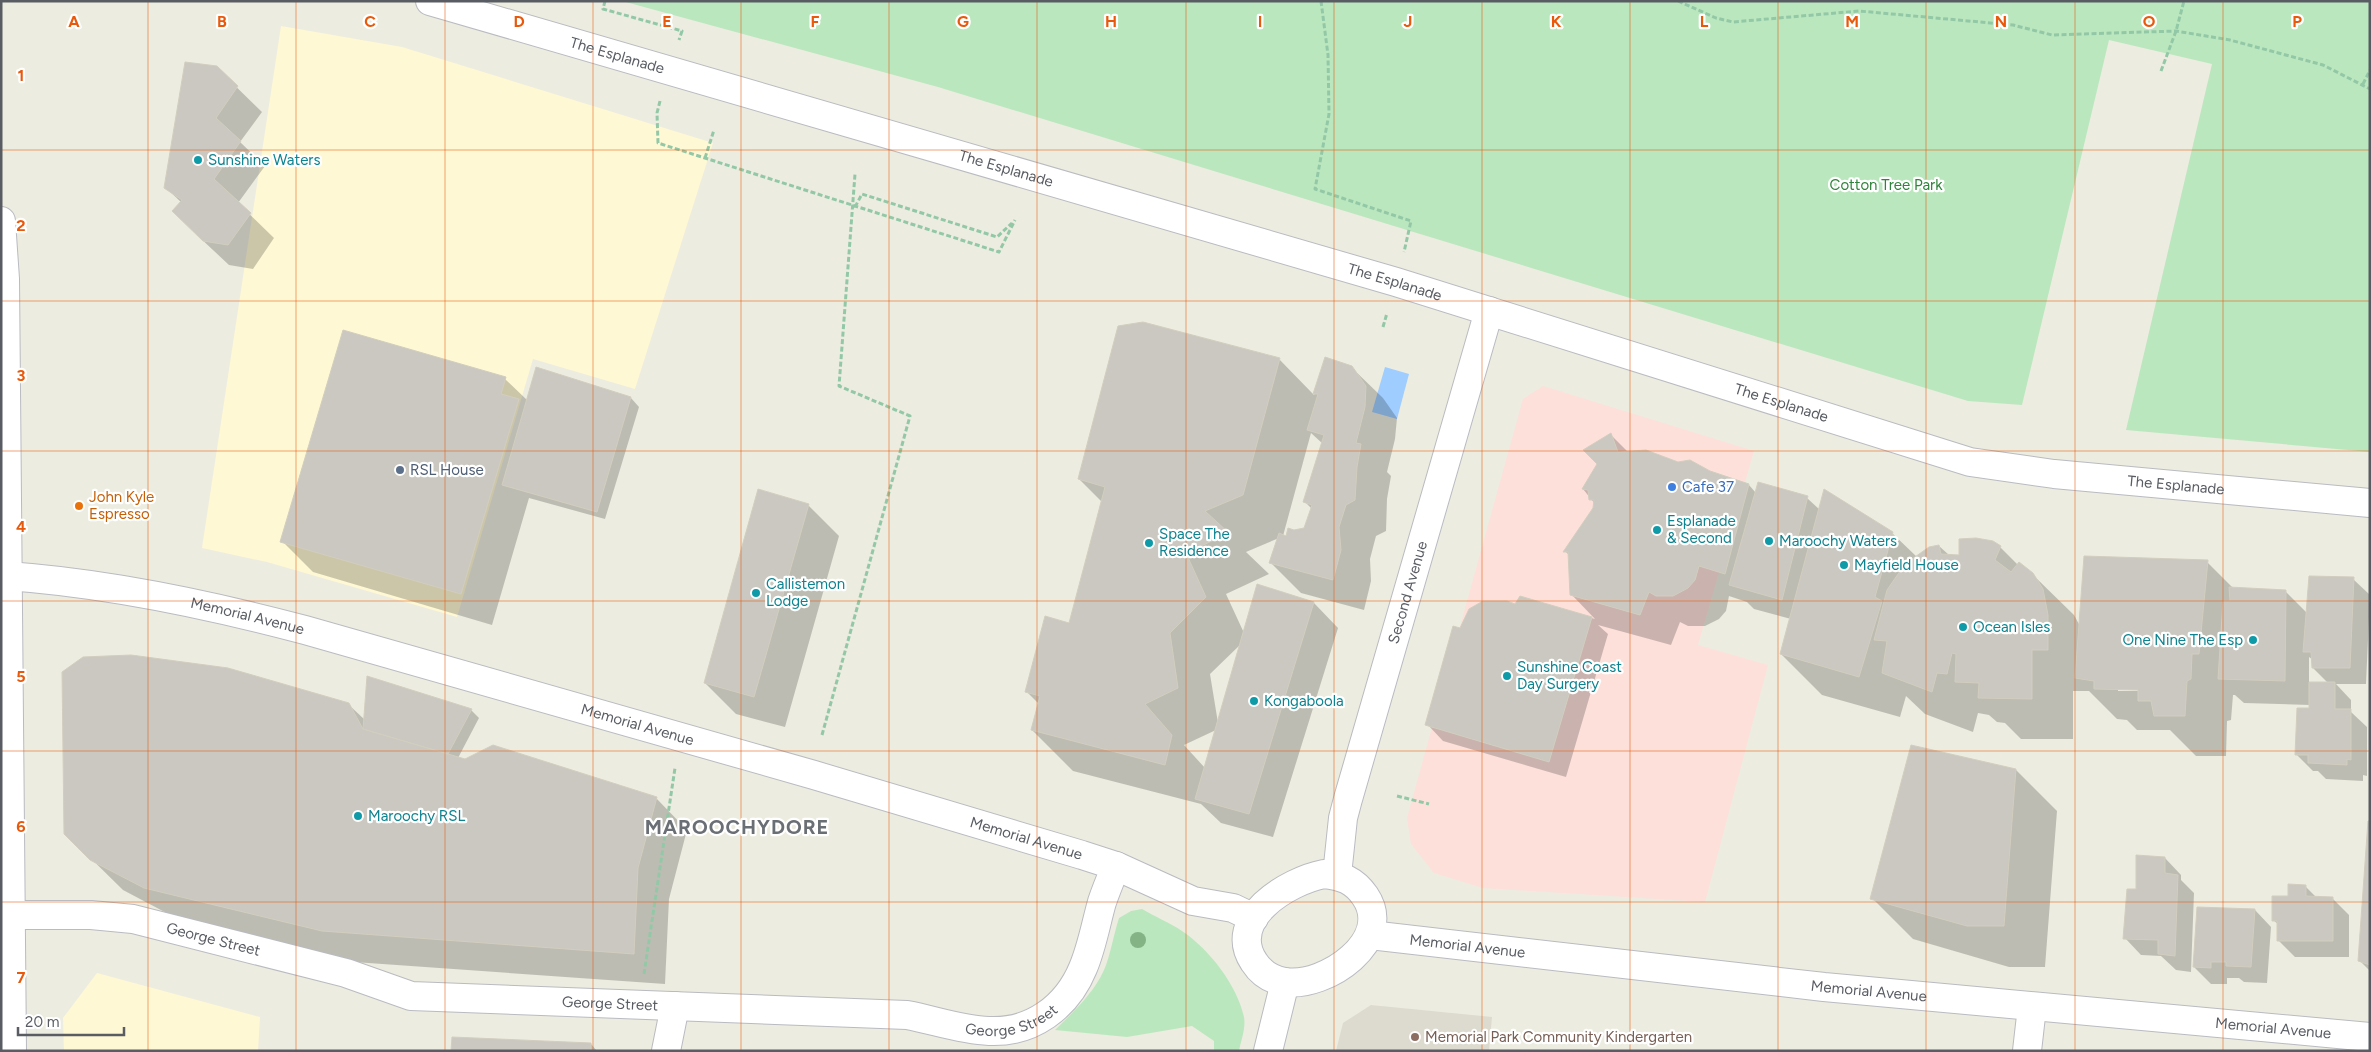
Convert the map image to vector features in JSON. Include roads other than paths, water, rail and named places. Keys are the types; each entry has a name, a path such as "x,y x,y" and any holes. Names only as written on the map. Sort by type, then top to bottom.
{"street":[{"name":"The Esplanade","path":"430,1 1396,282 1970,462 2063,475 2370,503"},
{"path":"1,220 5,279 8,576 5,724 11,915 12,1051"},
{"name":"Second Avenue","path":"1337,875 1343,818 1348,798 1489,310"},
{"name":"Memorial Avenue","path":"8,576 121,589 253,616 824,778 1116,866 1193,901 1233,908 1254,918"},
{"name":"George Street","path":"11,915 91,915 133,919 346,973 411,996 601,1005 639,1003 906,1015 990,1031 1027,1026 1042,1020 1074,986 1084,967 1103,901 1116,866"},
{"path":"1337,875 1350,879 1372,906 1374,920 1370,935 1356,953 1328,973 1300,982 1285,982 1271,978 1258,968 1249,954 1248,930 1254,918 1261,907 1275,895 1295,884 1311,876 1337,875"},
{"name":"Memorial Avenue","path":"1370,935 1824,987 2370,1037"},
{"path":"1268,1051 1285,982"},
{"path":"666,1051 675,1006"},
{"path":"2028,1051 2032,1007"}],"water":[{"path":"1385,367 1409,374 1397,419 1372,412"}],"place":[{"name":"Sunshine Waters","path":"198,160"},
{"name":"RSL House","path":"400,470"},
{"name":"Cafe 37","path":"1672,487"},
{"name":"John Kyle Espresso","path":"79,506"},
{"name":"Esplanade & Second","path":"1657,530"},
{"name":"Maroochy Waters","path":"1769,541"},
{"name":"Space The Residence","path":"1149,543"},
{"name":"Mayfield House","path":"1844,565"},
{"name":"Callistemon Lodge","path":"756,593"},
{"name":"Ocean Isles","path":"1963,627"},
{"name":"One Nine The Esp","path":"2253,640"},
{"name":"Sunshine Coast Day Surgery","path":"1507,676"},
{"name":"Kongaboola","path":"1254,701"},
{"name":"Maroochy RSL","path":"358,816"},
{"name":"Memorial Park Community Kindergarten","path":"1415,1037"}],"district":[{"name":"MAROOCHYDORE","path":"737,827"}],"park label":[{"name":"Cotton Tree Park","path":"1886,185"}]}
